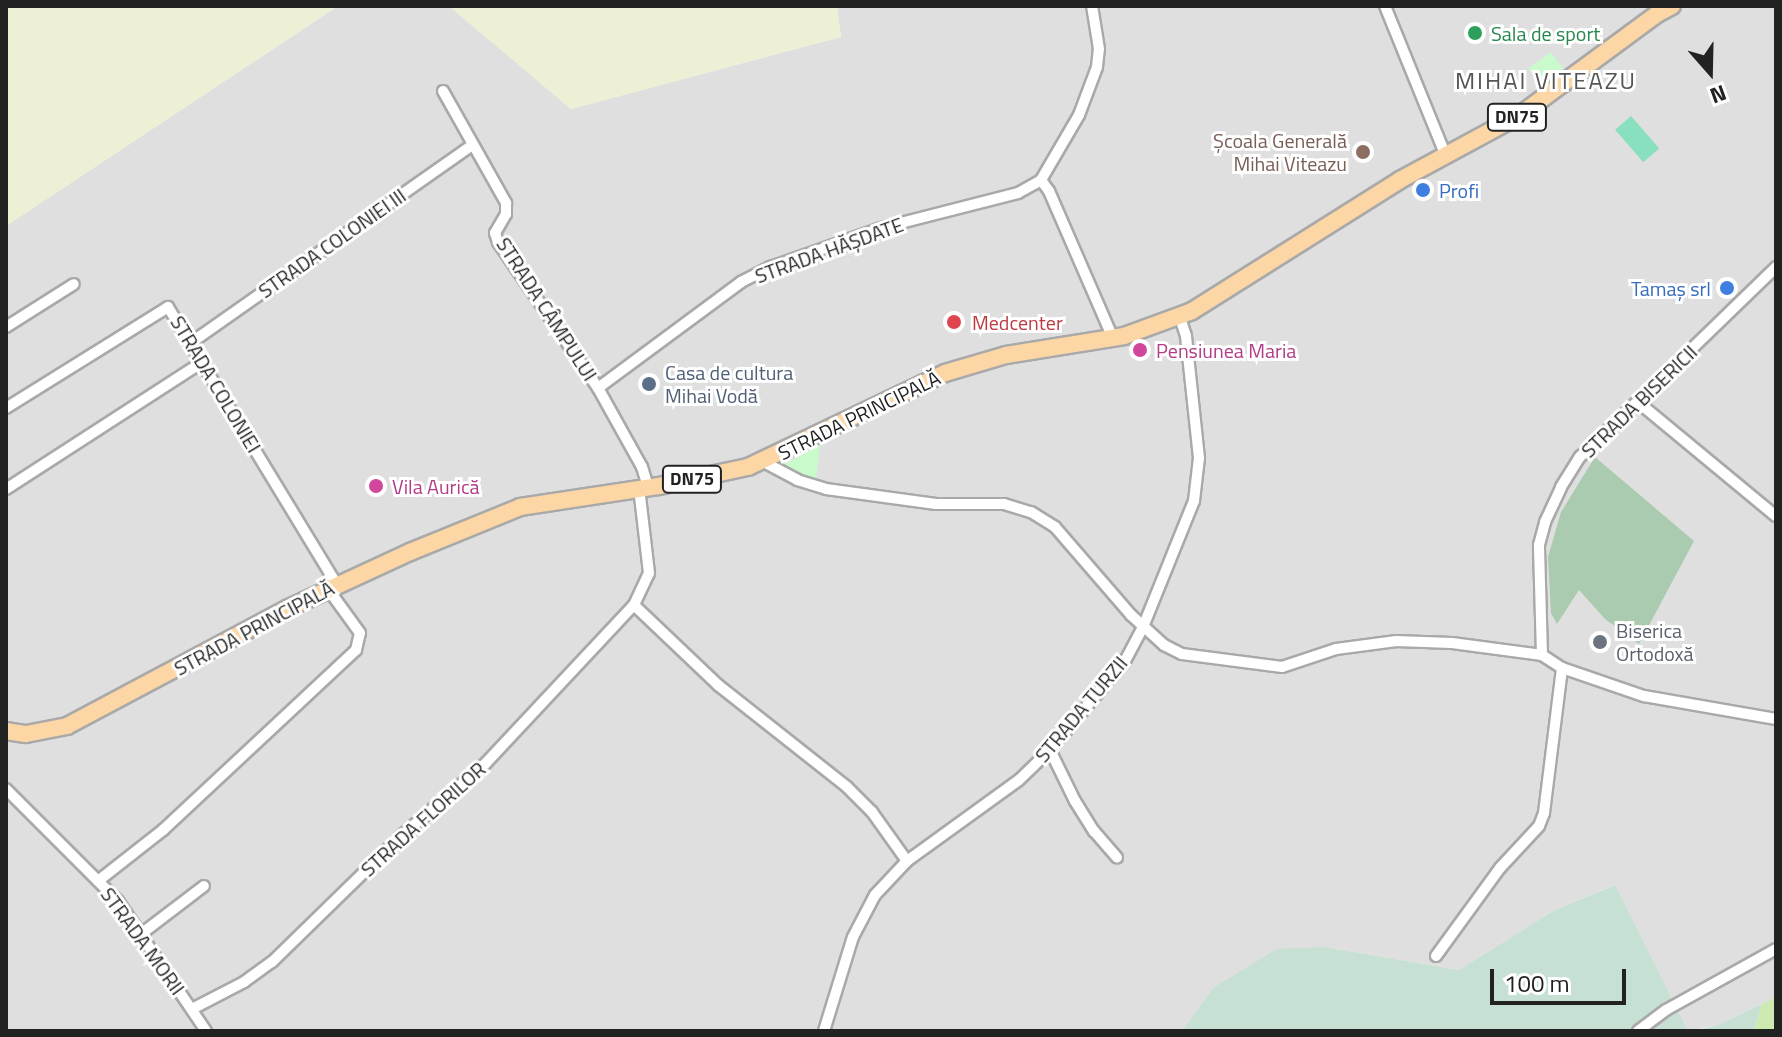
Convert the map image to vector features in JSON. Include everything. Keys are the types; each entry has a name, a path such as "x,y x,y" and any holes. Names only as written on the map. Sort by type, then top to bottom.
{"main road":[{"name":"STRADA PRINCIPALĂ","path":"6,731 43,733 74,723 332,587 520,507 730,472 762,461 945,373 1006,355 1113,338 1180,317 1445,154 1526,111 1671,6"}],"street":[{"path":"1092,6 1099,49 1097,67 1079,115 1041,180 1049,191 1113,338"},
{"path":"1385,6 1445,154"},
{"name":"STRADA CÂMPULUI","path":"443,91 506,203 506,214 495,233 498,242 598,388 642,467 643,488"},
{"name":"STRADA COLONIEI III","path":"192,342 472,145"},
{"name":"STRADA HĂȘDATE","path":"598,388 741,282 771,267 881,228 1018,193 1041,180"},
{"name":"STRADA BISERICII","path":"1542,655 1539,545 1545,522 1580,457 1776,267"},
{"path":"6,327 74,284"},
{"name":"STRADA COLONIEI","path":"6,408 163,307 170,309 360,633 356,650 163,830 98,881"},
{"name":"STRADA TURZII","path":"824,1031 863,913 907,861 1019,780 1050,750 1125,661 1143,627 1194,501 1199,458 1186,336 1180,317"},
{"path":"6,489 202,362"},
{"path":"1638,402 1776,516"},
{"path":"762,461 797,480 826,489 911,501 1004,504 1031,512 1055,527 1143,627 1182,654 1282,667 1336,649 1396,641 1452,643 1542,655 1562,668 1644,696 1776,719"},
{"name":"STRADA FLORILOR","path":"192,1009 244,982 272,962 400,837 485,764 634,605 649,573 643,488"},
{"path":"634,605 718,685 847,787 872,812 907,861"},
{"path":"1436,956 1500,868 1539,826 1548,798 1562,668"},
{"path":"1050,750 1075,801 1094,831 1117,857"},
{"name":"STRADA MORII","path":"6,789 98,881 141,934 206,1031"},
{"path":"141,934 204,886"},
{"path":"1638,1031 1666,1010 1776,949"}],"shaded area":[{"path":"338,6 449,6 571,109 841,37 837,6 1776,6 1776,997 1718,1025 1688,1031 1614,885 1553,911 1459,970 1324,947 1213,988 1182,1031 6,1031 6,226"}],"green space":[{"path":"6,6 338,6 6,226"},
{"path":"449,6 837,6 841,37 571,109"},
{"path":"1551,52 1567,74 1544,90 1528,68"},
{"path":"1631,116 1659,148 1643,162 1615,130"},
{"path":"820,445 816,480 797,476 782,466"},
{"path":"1595,457 1694,541 1639,644 1605,619 1579,590 1557,624 1551,613 1548,557 1561,512"},
{"path":"1615,885 1688,1031 1182,1031 1213,988 1277,949 1324,947 1459,970 1553,911"},
{"path":"1776,997 1776,1031 1754,1031 1762,1004"},
{"path":"1762,1004 1754,1031 1695,1031 1718,1025"}],"place":[{"name":"Sala de sport","path":"1475,33"},
{"name":"Școala Generală Mihai Viteazu","path":"1363,152"},
{"name":"Profi","path":"1423,190"},
{"name":"Tamaș srl","path":"1727,288"},
{"name":"Medcenter","path":"954,322"},
{"name":"Pensiunea Maria","path":"1140,350"},
{"name":"Casa de cultura Mihai Vodă","path":"649,384"},
{"name":"Vila Aurică","path":"376,486"},
{"name":"Biserica Ortodoxă","path":"1600,642"}],"district":[{"name":"MIHAI VITEAZU","path":"1546,81"}]}
